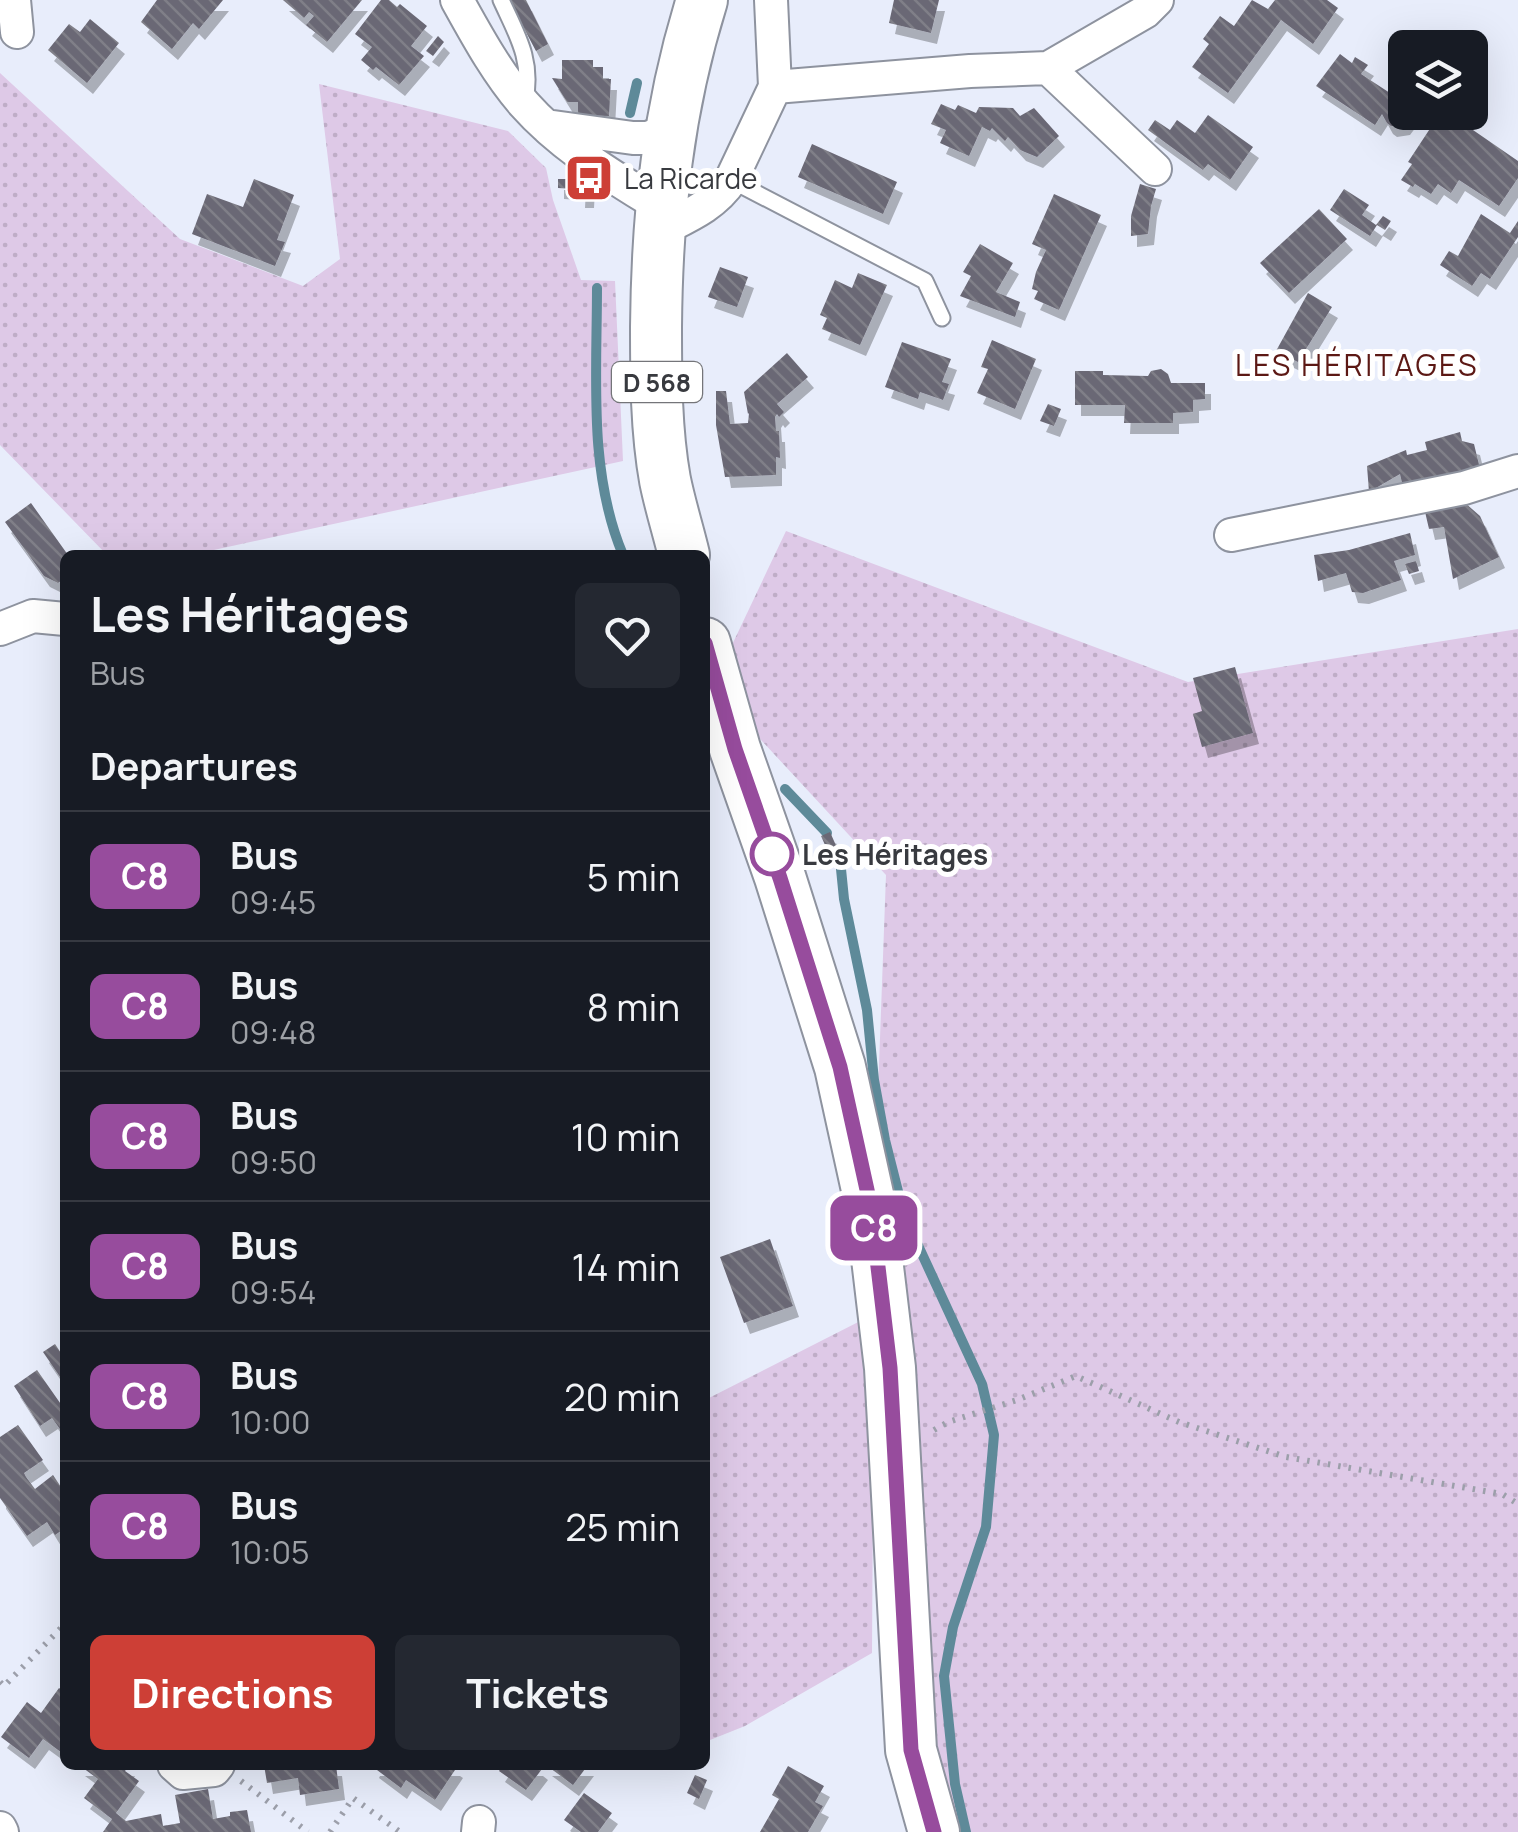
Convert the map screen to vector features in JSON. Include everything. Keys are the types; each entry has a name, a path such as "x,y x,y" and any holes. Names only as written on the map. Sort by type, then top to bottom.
{"main road":[{"name":"D 568","path":"683,550 665,478 658,412 660,218 670,129 686,51 702,0"},
{"path":"710,670 840,1067 871,1208 890,1368 911,1750 934,1832"}],"street":[{"path":"456,0 496,68 536,115 660,218 708,205 731,180 775,86 771,0"},
{"path":"775,86 1048,68 1144,12 1157,0"},
{"path":"1048,68 1155,169"},
{"path":"536,115 633,138 648,138 670,129"},
{"path":"1231,535 1464,488 1518,472"},
{"path":"0,629 33,616 60,619"},
{"path":"180,1770 183,1773 214,1770"}],"lane":[{"path":"500,0 524,52 536,115"},
{"path":"731,180 925,281 942,318"}],"path":[{"path":"894,1454 948,1422 1076,1376 1179,1422 1286,1457 1502,1494 1518,1504"},
{"path":"0,1682 4,1686 60,1629"},
{"path":"227,1771 308,1832"},
{"path":"330,1832 353,1798 400,1832"}],"shaded area":[{"path":"0,73 180,239 303,286 340,259 319,84 508,131 546,168 581,280 615,281 623,461 214,550 102,550 0,445"},
{"path":"786,531 1188,682 1518,629 1518,1832 935,1832 874,1327 872,1653 745,1726 710,1740 710,1397 874,1314 871,1283 886,875 712,687"}],"building":[{"path":"157,0 223,0 199,29 193,23 172,49 141,22"},
{"path":"283,0 362,0 327,42 306,25 314,16 309,12 304,18"},
{"path":"381,0 389,0 397,7 400,4 427,26 411,46 424,56 399,85 361,60 372,47 355,34"},
{"path":"509,0 526,0 548,44 536,51"},
{"path":"894,0 939,0 931,33 889,23"},
{"path":"1252,0 1268,9 1275,0 1327,0 1338,8 1313,44 1281,20 1228,93 1192,67 1209,44 1203,39 1220,16 1234,26"},
{"path":"90,19 119,43 87,83 48,50 69,24 80,32"},
{"path":"438,36 444,42 433,56 426,51"},
{"path":"1340,54 1352,63 1355,57 1368,65 1361,74 1388,92 1388,124 1382,114 1375,125 1316,86"},
{"path":"562,60 593,60 593,67 603,67 603,79 611,79 609,116 578,115 578,102 567,102 552,78 562,79"},
{"path":"941,104 955,110 958,105 976,113 979,107 1013,108 1020,116 1034,108 1059,136 1037,157 1020,150 1008,137 1005,141 992,128 990,131 982,127 969,156 940,143 946,130 931,124"},
{"path":"1208,115 1253,147 1230,180 1208,164 1203,170 1148,130 1155,120 1170,130 1177,120 1195,133"},
{"path":"1429,130 1473,130 1518,161 1518,178 1499,206 1459,180 1451,193 1438,184 1431,194 1415,184 1413,187 1401,180 1412,164 1408,162"},
{"path":"812,144 897,182 883,214 798,177"},
{"path":"580,177 589,178 588,197 579,197"},
{"path":"254,179 294,195 277,240 285,242 275,266 192,234 207,194 243,207"},
{"path":"558,179 573,179 573,189 558,188"},
{"path":"1140,184 1156,189 1148,234 1131,236 1131,216"},
{"path":"1344,189 1369,205 1362,215 1376,225 1383,216 1391,221 1385,230 1377,225 1370,236 1330,210"},
{"path":"1054,194 1101,215 1059,310 1034,299 1038,291 1032,289 1046,250 1032,244"},
{"path":"1319,209 1347,239 1289,293 1260,263"},
{"path":"1481,214 1510,233 1518,221 1518,237 1490,279 1481,273 1472,286 1440,265 1449,251 1458,256"},
{"path":"980,244 1013,263 996,292 1020,302 1015,317 960,296 971,276 963,272"},
{"path":"720,267 748,277 737,307 708,297"},
{"path":"858,273 887,285 860,345 822,329 827,318 820,315 835,280 852,288"},
{"path":"1308,293 1332,307 1298,362 1276,351"},
{"path":"992,340 1036,359 1015,409 977,393 988,369 981,367"},
{"path":"902,342 951,359 942,382 949,384 943,400 920,392 918,399 885,387"},
{"path":"787,353 808,377 777,404 784,412 775,417 780,458 776,457 776,475 725,477 716,425 716,391 726,391 730,424 748,423 744,392"},
{"path":"1161,369 1171,383 1205,383 1205,399 1193,400 1193,412 1173,413 1173,423 1124,423 1125,405 1075,405 1075,371 1148,376"},
{"path":"1048,404 1061,409 1054,426 1040,421"},
{"path":"1460,432 1462,441 1474,444 1481,473 1404,491 1400,474 1369,492 1367,466 1406,450 1407,455 1427,450 1425,442"},
{"path":"1464,502 1480,516 1499,557 1453,579 1444,527 1429,529 1423,503"},
{"path":"31,503 64,550 60,550 60,582 44,576 5,522"},
{"path":"1410,533 1415,555 1394,561 1401,580 1363,593 1352,592 1346,573 1318,581 1314,555"},
{"path":"1416,561 1419,571 1409,574 1405,564"},
{"path":"1235,667 1253,733 1202,747 1193,714 1202,711 1193,678"},
{"path":"830,832 838,850 829,854 821,836"},
{"path":"770,1239 793,1306 744,1323 720,1257"},
{"path":"55,1344 60,1352 60,1377 43,1352"},
{"path":"37,1370 60,1403 60,1429 52,1418 40,1426 14,1386"},
{"path":"18,1425 43,1460 24,1473 26,1477 35,1489 53,1475 60,1486 60,1532 55,1535 47,1522 27,1536 0,1498 0,1437"},
{"path":"60,1689 60,1751 43,1739 29,1758 1,1737 27,1702 41,1713"},
{"path":"788,1766 824,1786 815,1802 823,1806 808,1832 760,1832 779,1799 772,1795"},
{"path":"86,1770 126,1770 139,1781 116,1813 126,1821 161,1814 163,1826 180,1823 175,1795 208,1789 213,1819 247,1810 251,1832 103,1832 112,1819 84,1798 98,1779"},
{"path":"265,1770 337,1770 339,1789 300,1795 298,1778 267,1783"},
{"path":"377,1770 455,1770 435,1800 406,1780 401,1788"},
{"path":"500,1770 541,1770 526,1790"},
{"path":"553,1770 584,1770 573,1785"},
{"path":"695,1775 707,1780 699,1799 687,1793"},
{"path":"584,1793 612,1813 598,1832 581,1832 564,1820"}],"waterway":[{"path":"630,113 637,83"},
{"path":"597,288 599,457 604,491 621,550"},
{"path":"785,789 827,833"},
{"path":"841,869 867,1010 874,1080 904,1215 982,1384 994,1435 986,1527 953,1627 944,1676 955,1784 966,1832"}],"bus line":[{"name":"C8","path":"710,665 840,1067 871,1208 890,1368 911,1750 934,1832"}],"place":[{"name":"La Ricarde","path":"589,178"},
{"name":"Les Héritages","path":"772,854"}],"district":[{"name":"LES HÉRITAGES","path":"1357,364"}]}
